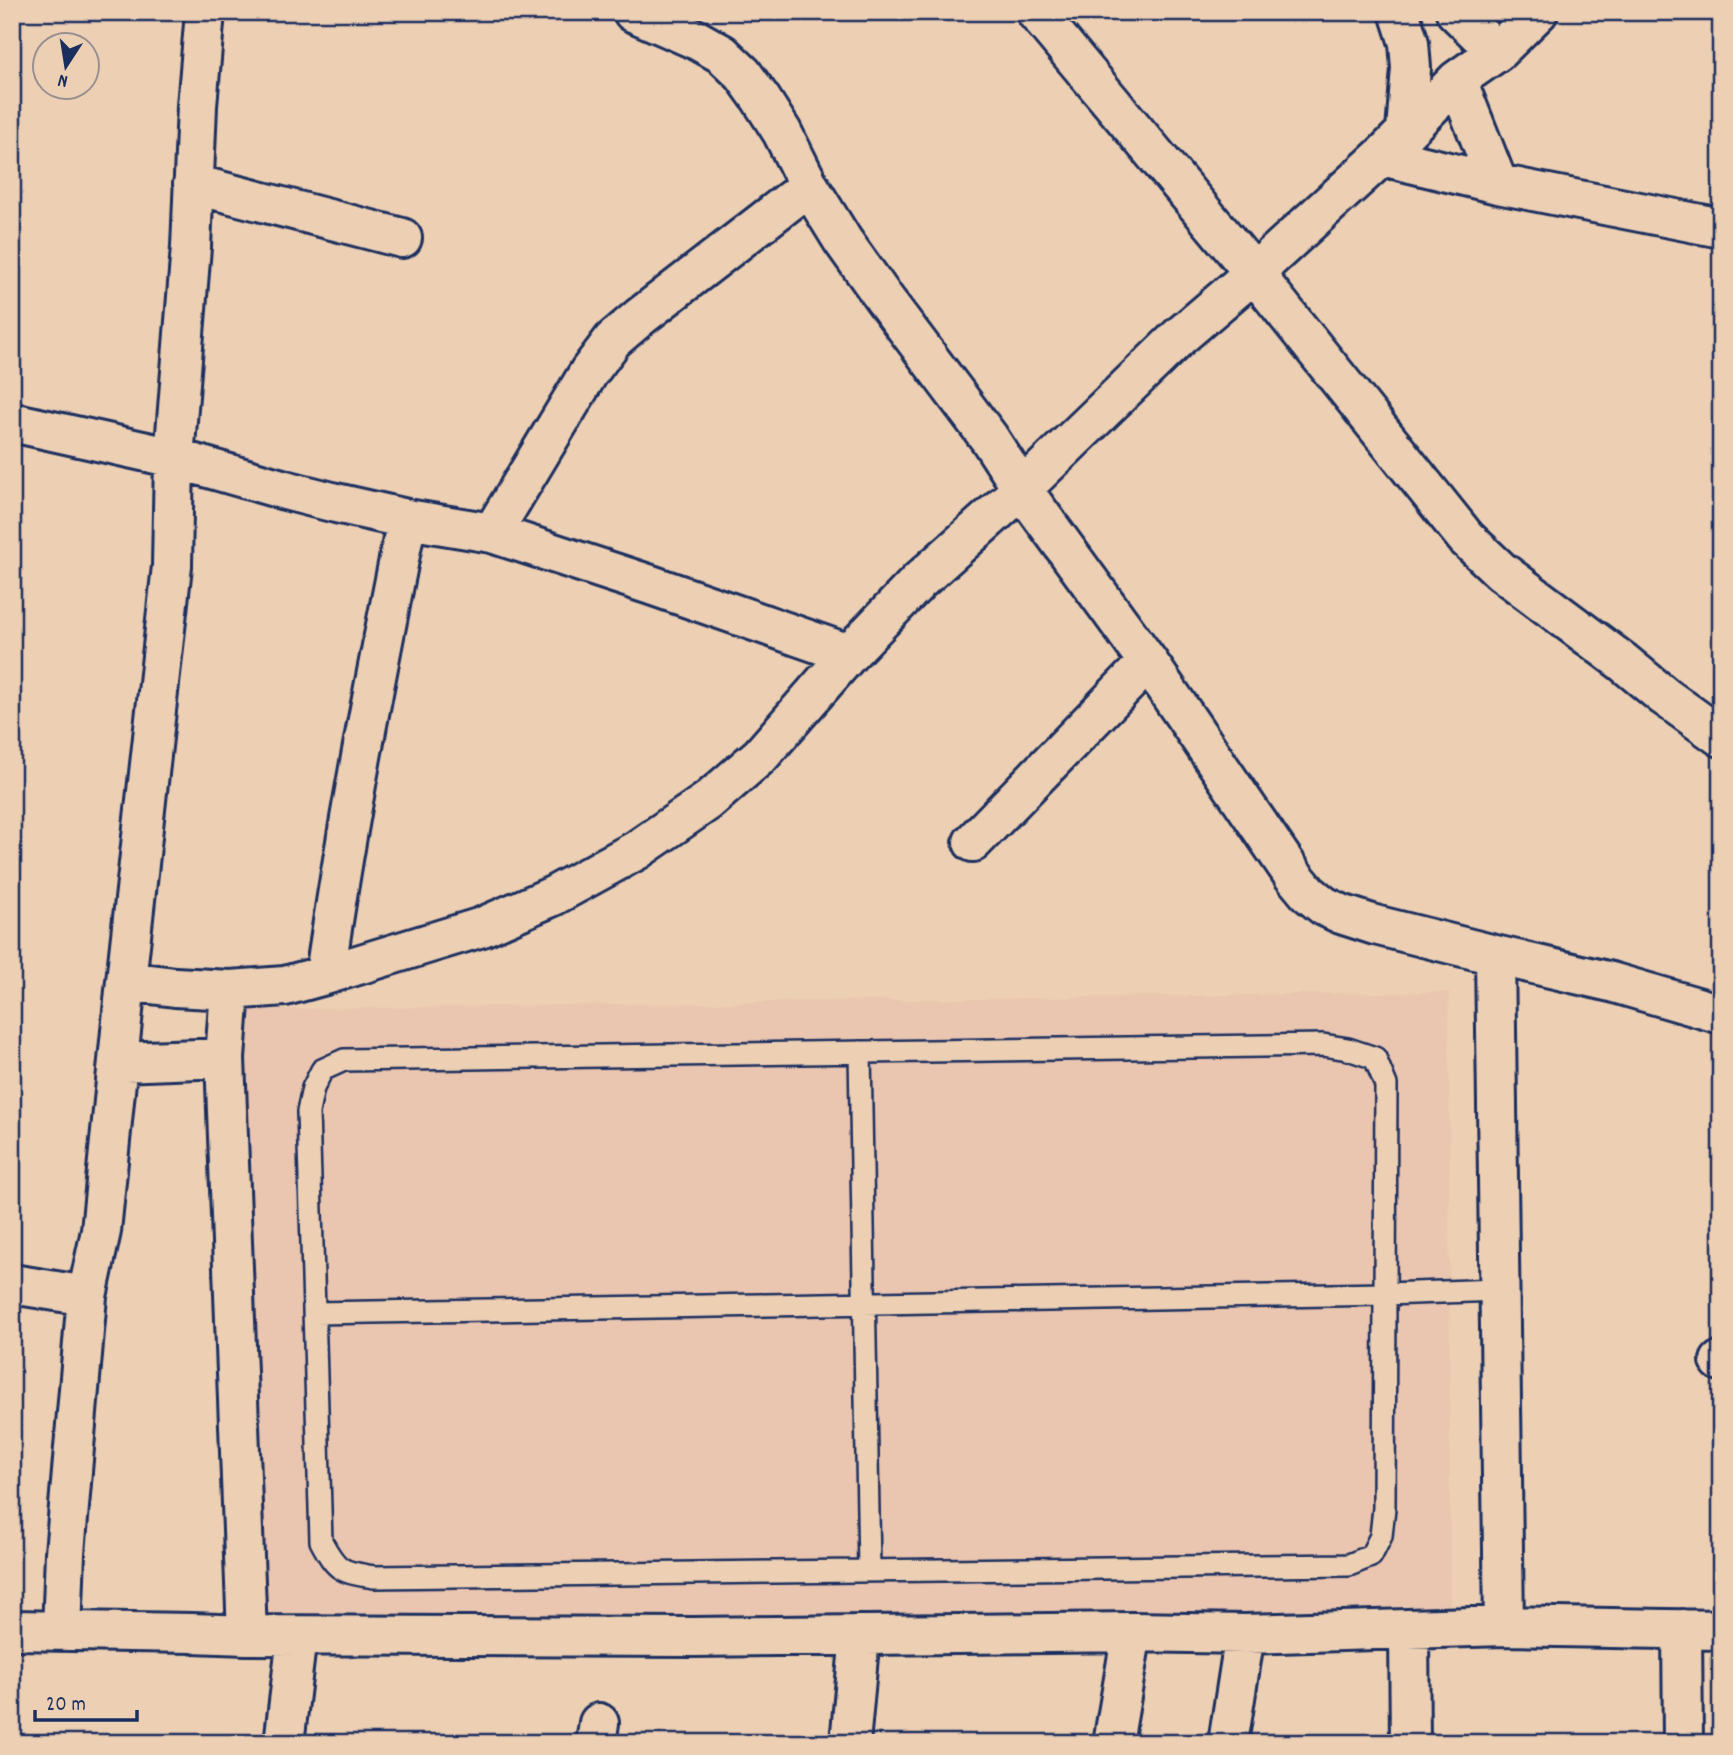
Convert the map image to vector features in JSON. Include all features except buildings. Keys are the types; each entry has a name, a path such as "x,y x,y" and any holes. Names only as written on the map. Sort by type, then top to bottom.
{"street":[{"path":"62,1632 65,1553 87,1296 101,1231 172,566 174,458 191,247 197,106 205,12"},
{"path":"633,12 698,40 722,54 743,75 782,132 808,186 843,241 989,438 1022,489 1308,893 1324,906 1375,925 1611,982 1721,1014"},
{"path":"1036,12 1254,273 1466,538 1501,571 1721,737"},
{"path":"1394,143 1411,68 1409,43 1399,12"},
{"path":"1456,12 1497,52"},
{"path":"126,981 230,990 285,986 482,927 553,896 637,850 708,801 761,755 849,653 919,581 1022,489 1179,337 1254,273 1394,143 1457,80 1497,52 1538,12"},
{"path":"1457,80 1498,184"},
{"path":"1394,143 1498,184 1721,228"},
{"path":"193,184 402,237"},
{"path":"492,533 589,372 613,341 808,186"},
{"path":"12,422 174,458 298,494 407,519 492,533 849,653"},
{"path":"325,975 373,694 407,519"},
{"path":"973,842 1147,662"},
{"path":"1495,955 1504,1626"},
{"path":"230,990 225,1058 247,1635"},
{"path":"119,1062 225,1058"},
{"path":"12,1284 87,1296"},
{"path":"12,1630 297,1636 694,1637 1132,1632 1245,1634 1504,1626 1721,1630"},
{"path":"1682,1629 1683,1743"},
{"path":"1409,1630 1410,1743"},
{"path":"1113,1743 1132,1632"},
{"path":"1228,1743 1245,1634"},
{"path":"850,1743 860,1635"},
{"path":"284,1743 297,1636"}],"lane":[{"path":"1324,1045 1375,1058 1386,1085 1384,1508 1381,1536 1371,1556 1349,1565 374,1577 349,1573 332,1561 321,1541 308,1112 313,1088 322,1070 344,1060 358,1059 860,1052 1324,1045"},
{"path":"860,1052 869,1570"},
{"path":"314,1313 1499,1290"}],"shaded area":[{"path":"1449,992 1450,1625 253,1641 240,1010"}]}
